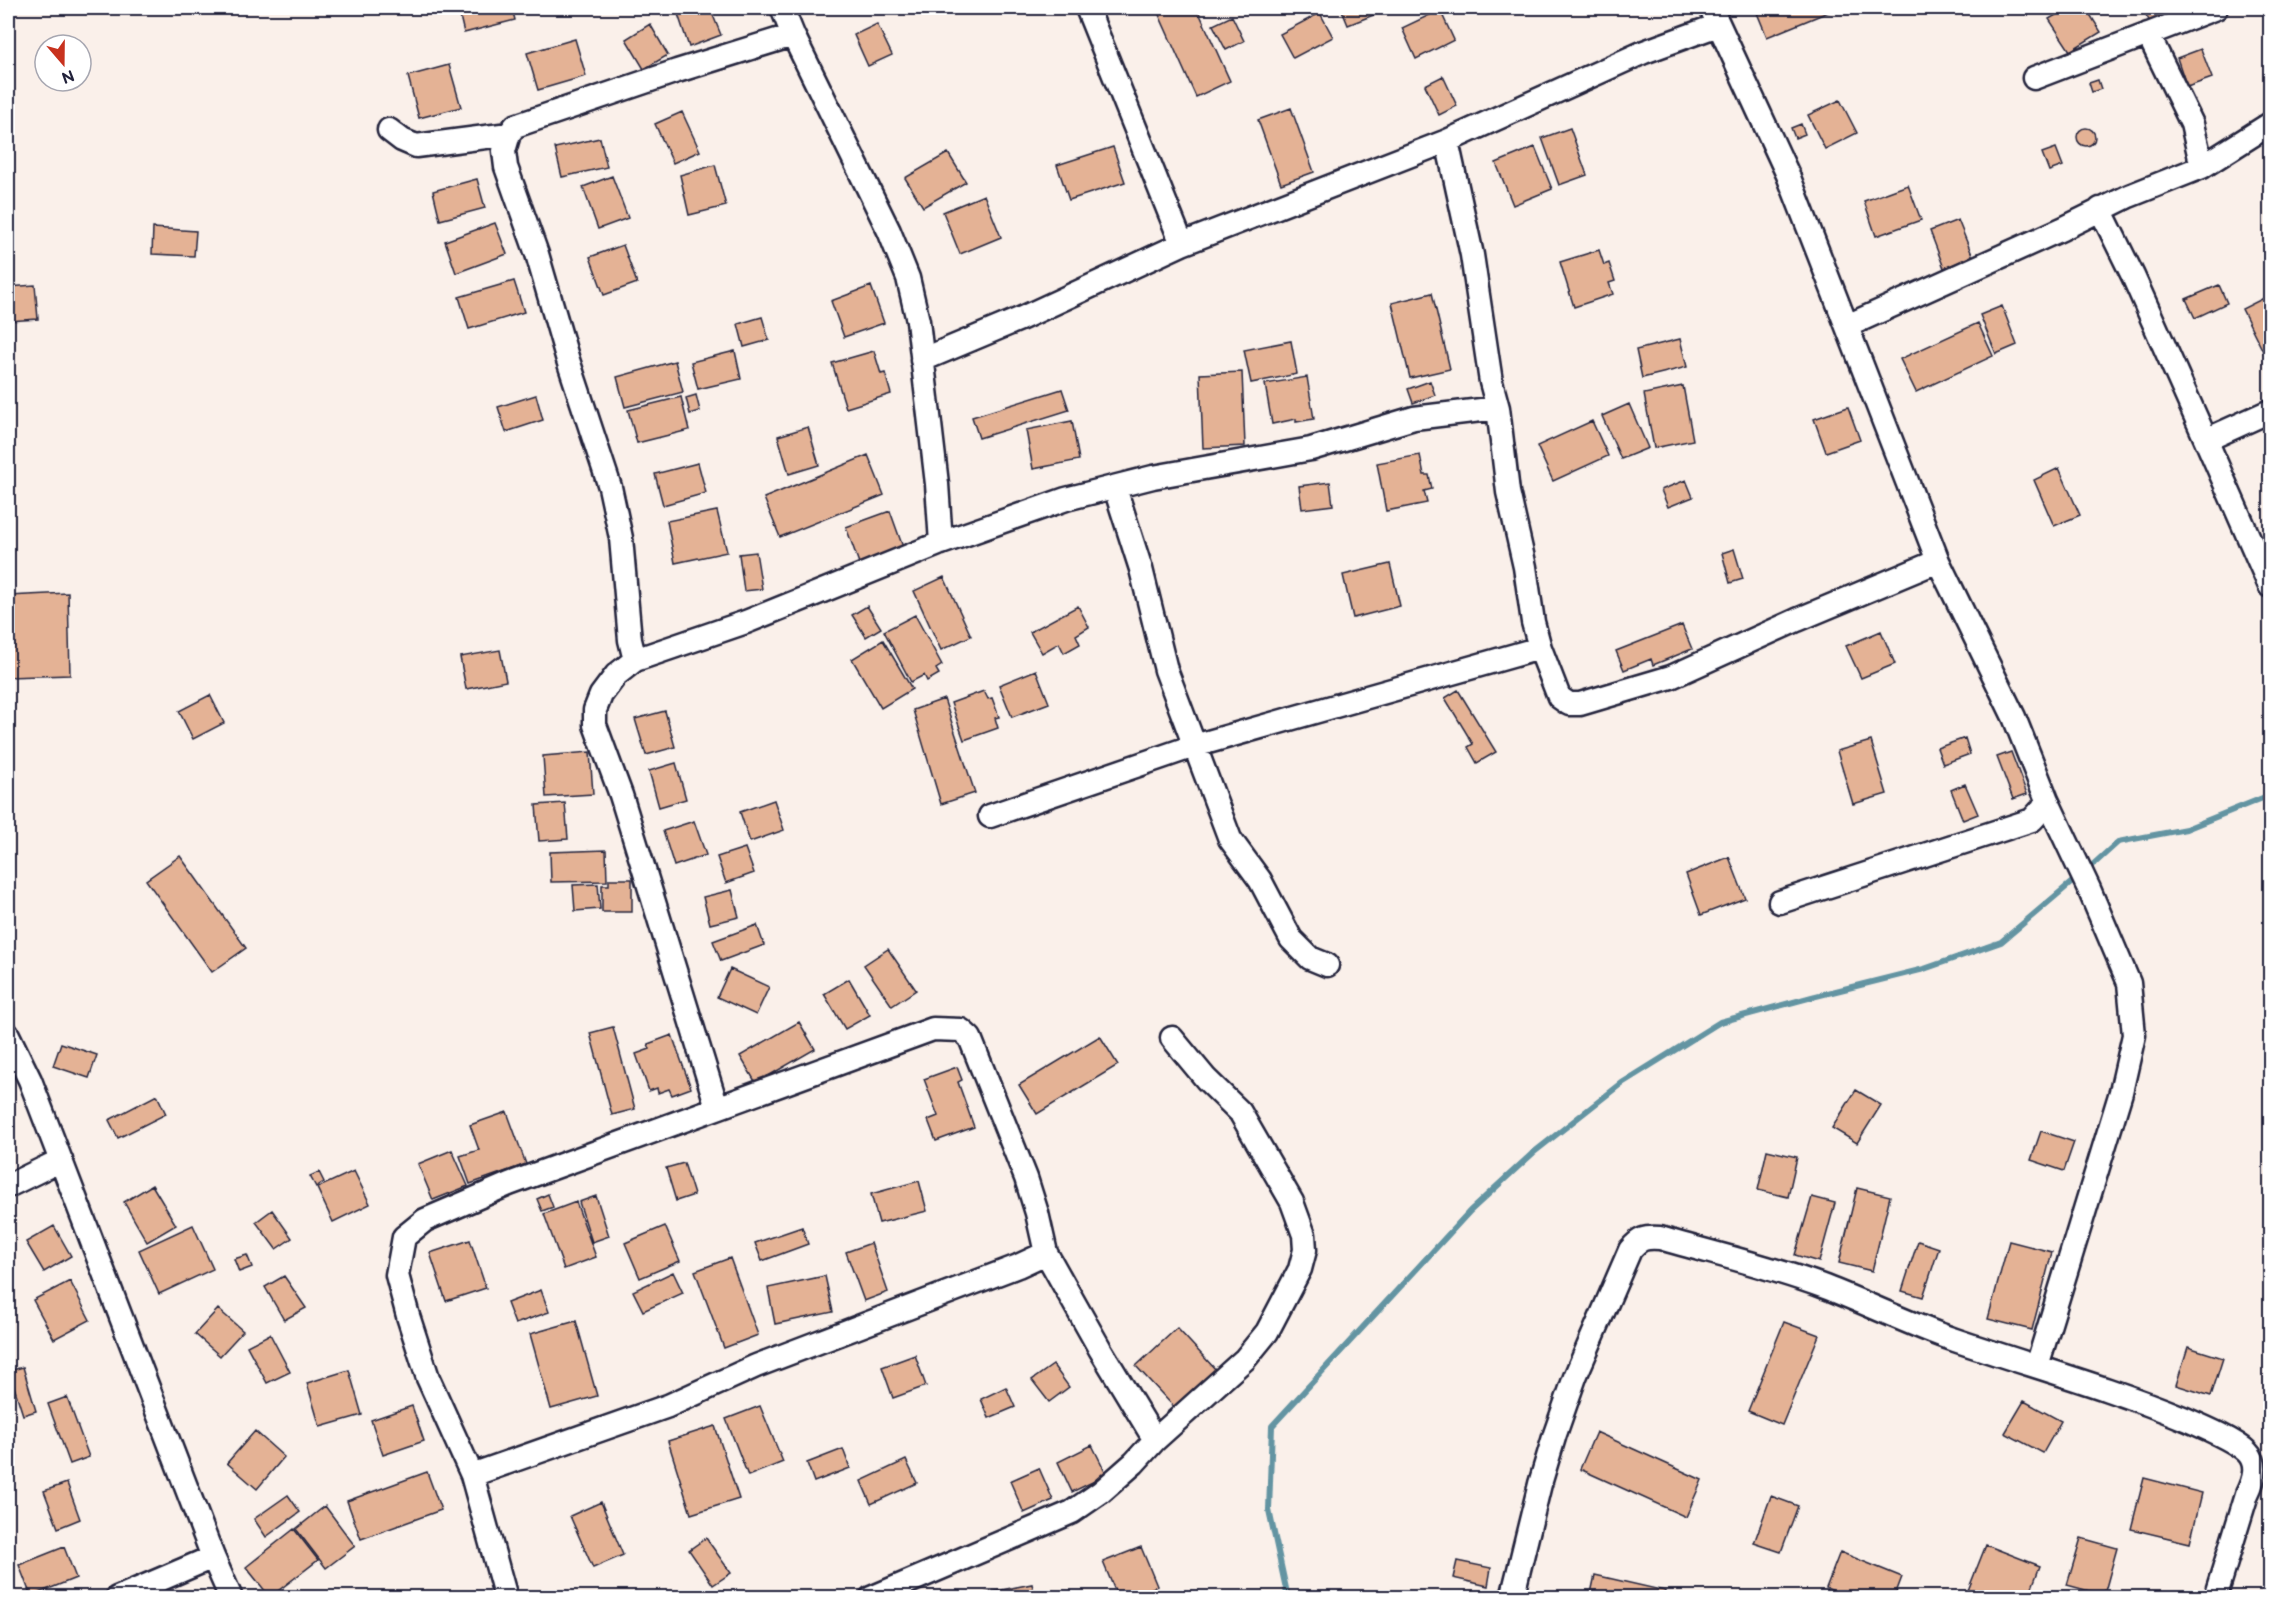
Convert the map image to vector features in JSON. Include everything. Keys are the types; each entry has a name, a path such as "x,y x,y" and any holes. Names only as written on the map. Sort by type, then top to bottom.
{"street":[{"path":"782,8 889,231 908,278 918,321 937,484 941,543"},
{"path":"1087,8 1182,244"},
{"path":"2034,78 2216,8"},
{"path":"922,360 1020,319 1182,244 1447,141 1644,52 1714,16 1788,175 1938,561 2014,717 2047,800 2089,889 2129,984 2134,1035 2121,1092 2037,1366"},
{"path":"2148,34 2192,124 2202,167"},
{"path":"635,660 630,640 621,538 610,487 567,357 537,254 506,167 504,151 509,134 515,126 793,35"},
{"path":"1847,326 2062,229 2100,209 2202,167 2271,124"},
{"path":"389,130 402,140 416,146 509,134"},
{"path":"1447,141 1472,255 1489,374 1498,408 1508,492 1540,648 1559,697 1569,704 1581,704 1671,677 1797,620 1938,561"},
{"path":"2100,209 2133,276 2271,586"},
{"path":"717,1107 621,795 595,725 595,710 601,695 615,675 635,660 746,622 941,543 1066,499 1153,477 1311,449 1414,418 1498,408"},
{"path":"2206,440 2271,411"},
{"path":"1115,488 1141,569 1166,670 1230,839 1260,880 1291,939 1310,958 1327,965"},
{"path":"990,816 1194,746 1540,648"},
{"path":"1780,902 2032,820 2047,800"},
{"path":"506,1598 472,1475 428,1378 408,1316 397,1275 404,1237 425,1220 509,1184 933,1029 961,1030 970,1038 1026,1178 1046,1253 1155,1440"},
{"path":"8,1035 30,1080 213,1557 231,1598"},
{"path":"871,1598 1072,1512 1134,1463 1155,1440 1245,1359 1267,1332 1300,1269 1305,1250 1304,1235 1292,1202 1240,1112 1206,1079 1172,1038"},
{"path":"8,1186 61,1160"},
{"path":"1512,1598 1540,1484 1575,1377 1630,1250 1645,1237 1660,1238 1758,1265 1861,1301 1929,1331 2157,1407 2210,1430 2246,1452 2254,1465 2254,1480 2247,1494 2214,1598"},
{"path":"472,1475 668,1406 756,1366 1018,1266 1046,1253"},
{"path":"117,1598 213,1557"}],"building":[{"path":"458,8 512,8 515,20 464,33"},
{"path":"676,8 710,8 721,35 689,47"},
{"path":"1156,8 1197,8 1230,81 1196,97"},
{"path":"1341,8 1379,8 1381,12 1348,25"},
{"path":"1755,8 1838,8 1767,37"},
{"path":"2068,8 2086,8 2101,32 2070,51 2049,19"},
{"path":"2142,8 2176,8 2150,22"},
{"path":"1440,10 1454,40 1416,59 1402,28"},
{"path":"1320,13 1333,37 1293,58 1280,34"},
{"path":"1232,16 1244,41 1226,50 1213,25"},
{"path":"650,24 668,55 644,69 626,39"},
{"path":"877,24 892,55 868,66 854,35"},
{"path":"575,39 586,76 538,90 527,53"},
{"path":"2201,49 2212,78 2187,87 2177,58"},
{"path":"449,65 461,107 419,118 408,76"},
{"path":"1443,76 1457,106 1439,115 1425,85"},
{"path":"2098,80 2101,89 2092,92 2089,83"},
{"path":"1840,100 1857,133 1825,149 1808,115"},
{"path":"1291,108 1314,172 1281,184 1258,120"},
{"path":"682,112 700,151 673,163 655,124"},
{"path":"1801,124 1805,134 1795,138 1791,128"},
{"path":"1570,128 1587,175 1559,185 1542,138"},
{"path":"2082,128 2090,128 2095,133 2093,144 2082,146 2077,141 2077,133"},
{"path":"600,138 607,167 562,177 555,148"},
{"path":"1113,147 1125,182 1069,200 1057,165"},
{"path":"1535,147 1552,189 1513,205 1496,163"},
{"path":"2056,148 2063,166 2049,171 2042,153"},
{"path":"948,153 966,182 923,207 905,178"},
{"path":"715,165 726,206 689,215 680,175"},
{"path":"612,176 628,218 598,229 583,187"},
{"path":"477,179 485,208 440,220 433,191"},
{"path":"1908,185 1921,220 1876,236 1864,201"},
{"path":"984,195 1001,237 960,254 943,212"},
{"path":"1958,220 1973,257 1944,268 1930,231"},
{"path":"495,223 507,254 456,273 445,241"},
{"path":"153,228 196,231 194,256 152,254"},
{"path":"623,245 637,283 604,295 590,257"},
{"path":"1599,250 1604,265 1609,263 1615,281 1609,283 1613,294 1574,307 1560,262"},
{"path":"514,281 524,312 469,329 459,297"},
{"path":"35,285 38,319 8,321 8,287"},
{"path":"2219,285 2227,303 2195,318 2186,299"},
{"path":"871,286 884,323 844,337 831,301"},
{"path":"1432,293 1450,369 1410,378 1392,303"},
{"path":"2270,295 2270,365 2242,309"},
{"path":"2002,306 2017,345 1996,354 1980,315"},
{"path":"762,317 769,340 744,347 738,324"},
{"path":"1978,323 1993,356 1916,392 1900,359"},
{"path":"1680,339 1687,367 1642,378 1636,350"},
{"path":"1291,341 1297,374 1251,383 1244,350"},
{"path":"735,351 741,379 698,389 691,362"},
{"path":"874,351 881,374 885,373 891,394 846,408 832,363"},
{"path":"675,361 683,392 625,407 617,377"},
{"path":"1242,372 1245,446 1203,448 1200,374"},
{"path":"1307,377 1314,419 1296,422 1296,419 1272,424 1265,384"},
{"path":"1430,381 1435,395 1413,403 1408,389"},
{"path":"1683,386 1693,440 1654,448 1644,394"},
{"path":"1062,389 1069,410 979,438 972,417"},
{"path":"536,395 543,420 506,432 498,407"},
{"path":"696,395 700,411 690,414 686,398"},
{"path":"681,397 689,430 637,443 628,410"},
{"path":"1629,404 1648,448 1621,459 1602,416"},
{"path":"1848,407 1860,440 1826,452 1814,419"},
{"path":"1072,421 1079,460 1033,469 1026,430"},
{"path":"1592,421 1608,456 1553,481 1537,446"},
{"path":"808,427 819,465 789,474 778,436"},
{"path":"868,455 884,495 780,537 764,498"},
{"path":"1420,455 1424,475 1429,475 1432,489 1424,491 1427,503 1386,511 1377,463"},
{"path":"698,463 706,493 663,505 655,474"},
{"path":"2059,468 2080,515 2054,526 2034,480"},
{"path":"1686,480 1693,497 1668,507 1661,490"},
{"path":"1330,482 1333,505 1302,509 1299,486"},
{"path":"717,511 727,552 675,563 667,521"},
{"path":"890,511 904,550 860,566 846,527"},
{"path":"1734,549 1743,579 1730,583 1722,553"},
{"path":"756,552 762,589 744,591 739,554"},
{"path":"1390,564 1400,606 1353,618 1343,575"},
{"path":"944,577 971,636 941,650 914,591"},
{"path":"68,593 70,675 8,677 8,596"},
{"path":"867,606 881,628 866,637 852,615"},
{"path":"1078,606 1089,627 1076,635 1080,644 1064,653 1059,643 1042,653 1030,632"},
{"path":"915,615 942,665 936,669 939,674 927,681 924,675 911,682 884,631"},
{"path":"1682,625 1692,649 1653,665 1651,659 1624,670 1616,651"},
{"path":"1881,631 1895,664 1861,678 1846,646"},
{"path":"883,640 912,689 881,708 852,659"},
{"path":"500,650 506,681 466,689 460,657"},
{"path":"1036,670 1049,703 1012,717 999,685"},
{"path":"1458,690 1496,752 1477,763 1468,747 1473,744 1445,698"},
{"path":"984,691 988,699 992,698 999,717 995,718 998,728 964,740 951,703"},
{"path":"210,695 224,723 193,739 179,711"},
{"path":"944,699 975,793 941,804 913,710"},
{"path":"665,711 675,747 646,755 635,719"},
{"path":"1965,738 1970,754 1943,764 1937,748"},
{"path":"1871,741 1887,794 1853,804 1837,751"},
{"path":"590,752 593,794 546,797 543,756"},
{"path":"2011,752 2027,794 2013,799 1997,757"},
{"path":"676,763 686,799 659,807 649,771"},
{"path":"1965,784 1978,814 1963,820 1951,790"},
{"path":"774,800 784,830 750,842 740,812"},
{"path":"565,803 568,839 539,841 536,805"},
{"path":"694,821 706,855 674,866 663,831"},
{"path":"745,848 754,873 726,883 717,857"},
{"path":"606,850 607,881 551,882 550,852"},
{"path":"180,856 246,948 212,972 146,880"},
{"path":"1729,857 1745,898 1701,915 1686,874"},
{"path":"609,879 632,879 632,912 602,912 602,885 609,885"},
{"path":"598,884 600,909 575,911 573,885"},
{"path":"732,890 739,917 710,924 703,897"},
{"path":"757,925 764,945 721,961 713,941"},
{"path":"888,949 916,990 892,1006 864,965"},
{"path":"730,969 769,987 756,1015 717,997"},
{"path":"849,979 870,1015 845,1029 824,994"},
{"path":"799,1022 815,1049 756,1083 740,1056"},
{"path":"613,1027 635,1109 612,1115 590,1033"},
{"path":"672,1035 691,1088 672,1095 669,1089 658,1093 657,1088 649,1091 636,1054 650,1049 648,1044"},
{"path":"1100,1036 1118,1065 1037,1114 1019,1085"},
{"path":"61,1043 97,1055 89,1078 53,1066"},
{"path":"957,1067 962,1080 958,1082 974,1127 936,1141 928,1120 938,1116 924,1079"},
{"path":"1856,1090 1881,1105 1857,1143 1832,1128"},
{"path":"157,1095 166,1114 118,1138 109,1120"},
{"path":"507,1112 526,1164 470,1184 460,1156 479,1150 470,1125"},
{"path":"2041,1131 2074,1142 2064,1171 2031,1160"},
{"path":"452,1150 468,1186 433,1200 418,1164"},
{"path":"1767,1150 1797,1157 1788,1197 1758,1190"},
{"path":"684,1163 694,1195 676,1201 666,1168"},
{"path":"354,1171 370,1204 333,1222 317,1188"},
{"path":"319,1172 324,1182 316,1187 310,1176"},
{"path":"919,1181 927,1211 879,1223 871,1194"},
{"path":"152,1185 176,1225 147,1242 124,1202"},
{"path":"1857,1188 1890,1196 1872,1271 1839,1263"},
{"path":"548,1194 553,1207 542,1211 537,1199"},
{"path":"596,1196 609,1236 592,1242 579,1202"},
{"path":"1812,1197 1835,1203 1819,1262 1795,1255"},
{"path":"576,1202 596,1257 564,1269 544,1214"},
{"path":"272,1210 292,1238 276,1249 256,1222"},
{"path":"193,1225 213,1269 159,1294 139,1250"},
{"path":"54,1226 71,1256 44,1272 26,1242"},
{"path":"665,1226 680,1261 640,1278 625,1243"},
{"path":"802,1227 808,1244 762,1261 755,1243"},
{"path":"470,1240 486,1288 446,1301 430,1253"},
{"path":"1918,1241 1939,1248 1923,1297 1902,1291"},
{"path":"2009,1241 2052,1252 2032,1330 1988,1319"},
{"path":"871,1243 888,1292 864,1301 846,1252"},
{"path":"247,1255 252,1267 239,1272 234,1259"},
{"path":"730,1258 758,1335 724,1348 695,1271"},
{"path":"673,1272 683,1293 643,1311 633,1291"},
{"path":"284,1276 306,1308 284,1320 265,1287"},
{"path":"825,1276 833,1312 775,1324 768,1288"},
{"path":"70,1281 90,1320 54,1339 33,1300"},
{"path":"541,1290 549,1312 515,1324 507,1303"},
{"path":"218,1309 243,1331 220,1356 195,1334"},
{"path":"576,1321 597,1396 551,1409 530,1334"},
{"path":"1784,1322 1819,1335 1782,1425 1748,1411"},
{"path":"1177,1328 1216,1370 1175,1408 1136,1366"},
{"path":"270,1334 290,1372 267,1383 247,1346"},
{"path":"2188,1347 2223,1358 2211,1396 2176,1385"},
{"path":"915,1355 926,1386 893,1398 882,1367"},
{"path":"1053,1365 1069,1387 1049,1402 1032,1380"},
{"path":"23,1367 36,1411 23,1415 9,1371"},
{"path":"349,1370 362,1415 320,1427 307,1383"},
{"path":"1006,1387 1015,1407 989,1418 981,1399"},
{"path":"67,1397 89,1457 70,1464 48,1404"},
{"path":"2024,1401 2061,1421 2043,1453 2005,1433"},
{"path":"412,1406 424,1441 383,1455 371,1420"},
{"path":"760,1406 783,1462 748,1476 726,1419"},
{"path":"715,1426 739,1499 691,1514 668,1441"},
{"path":"255,1431 284,1457 257,1489 227,1463"},
{"path":"1596,1432 1702,1480 1686,1517 1580,1469"},
{"path":"1092,1445 1107,1475 1072,1492 1058,1462"},
{"path":"843,1449 850,1468 814,1482 807,1463"},
{"path":"906,1460 917,1483 871,1504 861,1481"},
{"path":"1039,1468 1053,1500 1024,1513 1010,1481"},
{"path":"427,1472 441,1510 361,1539 347,1501"},
{"path":"2144,1478 2202,1493 2190,1543 2131,1529"},
{"path":"67,1483 80,1519 58,1528 44,1491"},
{"path":"288,1495 300,1512 266,1537 254,1519"},
{"path":"1771,1496 1798,1506 1781,1552 1754,1543"},
{"path":"601,1502 623,1555 593,1568 570,1516"},
{"path":"325,1506 355,1546 326,1568 296,1529"},
{"path":"294,1529 318,1560 270,1597 246,1567"},
{"path":"706,1538 731,1573 713,1585 689,1550"},
{"path":"2081,1538 2117,1548 2104,1595 2067,1585"},
{"path":"1986,1545 2040,1566 2028,1598 1965,1598"},
{"path":"64,1547 76,1578 31,1596 19,1565"},
{"path":"1141,1547 1157,1586 1129,1598 1118,1598 1103,1562"},
{"path":"1840,1552 1902,1577 1894,1598 1851,1598 1826,1588"},
{"path":"1457,1561 1491,1568 1488,1586 1453,1578"},
{"path":"1595,1575 1665,1591 1664,1598 1590,1598"},
{"path":"1032,1584 1035,1598 987,1598 986,1593"}],"waterway":[{"path":"2086,871 2118,842 2186,829 2270,795"},
{"path":"1288,1598 1269,1510 1272,1426 1470,1211 1533,1153 1622,1083 1720,1022 1924,969 2001,942 2078,877"}]}
